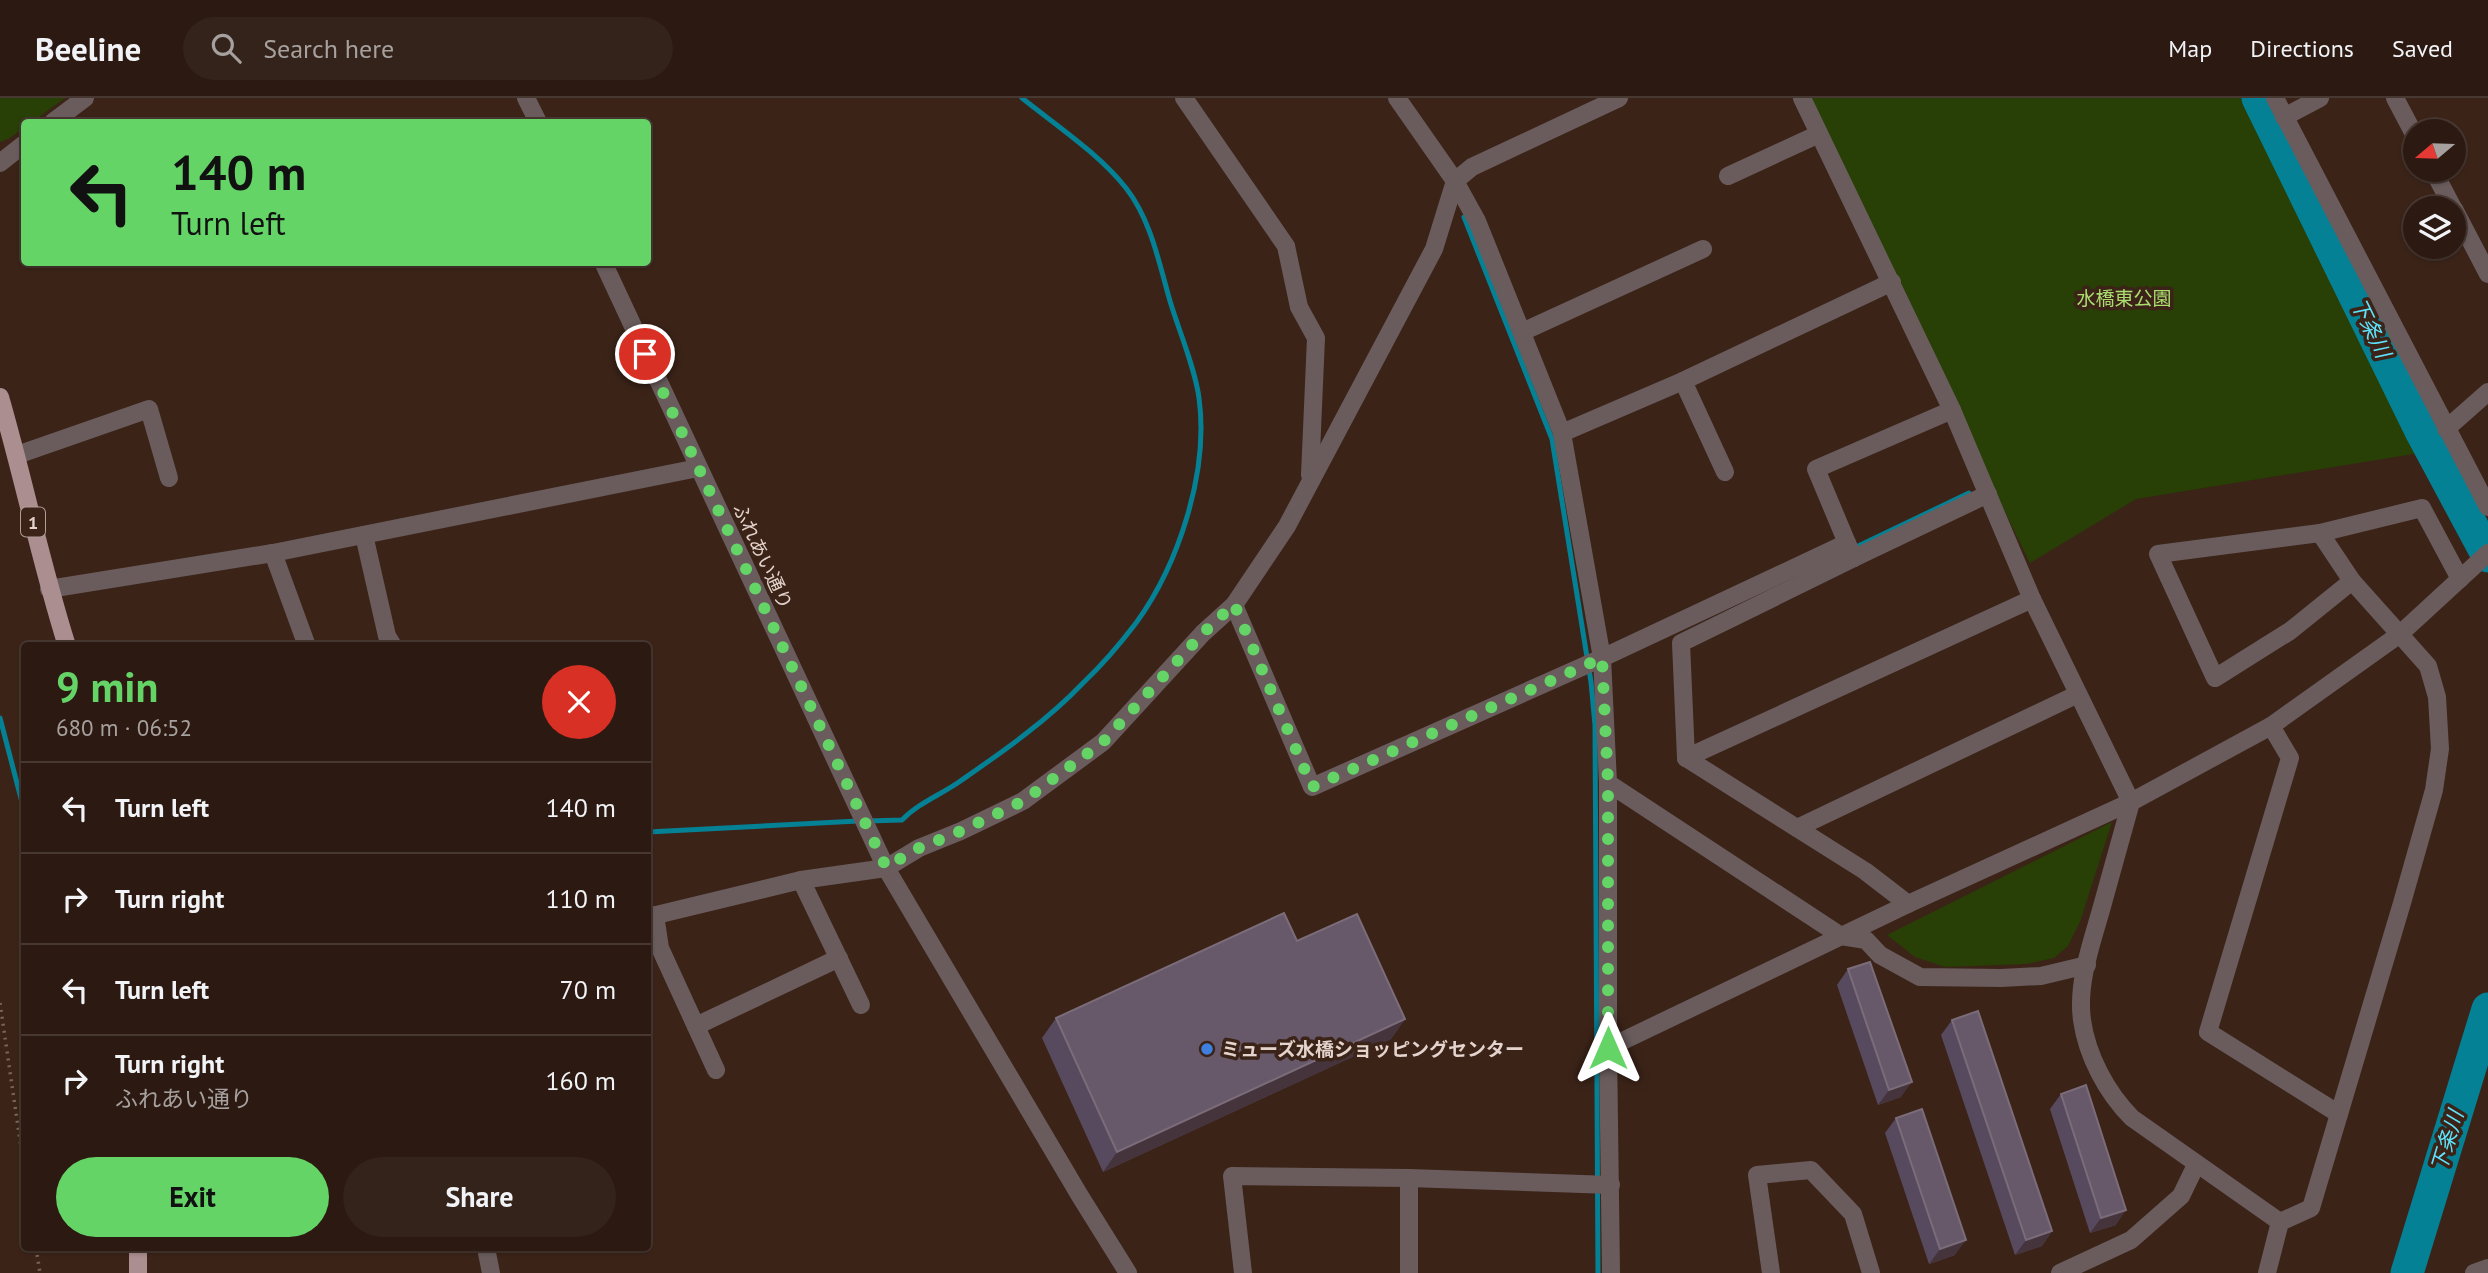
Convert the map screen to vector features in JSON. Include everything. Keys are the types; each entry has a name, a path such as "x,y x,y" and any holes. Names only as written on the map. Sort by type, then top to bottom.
{"main road":[{"name":"1","path":"0,397 17,455 49,589 66,642"},
{"path":"138,1251 138,1273"}],"street":[{"path":"57,119 85,98"},
{"path":"526,98 536,119"},
{"path":"1184,98 1286,246 1299,307 1316,338 1310,482"},
{"path":"1396,98 1455,181 1477,221 1562,433 1602,658 1608,783 1611,1273"},
{"path":"716,1070 660,948 651,916 801,880 886,867 919,848 1023,801 1103,742 1203,633 1234,604 1287,526 1434,249 1455,181 1472,167 1619,98"},
{"path":"1801,98 1892,282 1952,410 2032,598 2131,802 2087,965 2082,1019 2089,1050 2116,1102 2132,1118 2280,1222"},
{"path":"2275,98 2488,508"},
{"path":"2284,117 2320,98"},
{"path":"2395,98 2406,119"},
{"path":"1728,176 1819,134"},
{"path":"0,163 21,146"},
{"path":"2466,233 2488,274"},
{"path":"1522,332 1703,249"},
{"name":"ふれあい通り","path":"605,266 886,867 1128,1273"},
{"path":"1562,433 1683,382 1892,282"},
{"path":"1683,382 1725,472"},
{"path":"2446,429 2488,392"},
{"path":"17,455 149,409 169,478"},
{"path":"1851,550 1816,469 1952,410"},
{"path":"49,589 273,553 698,468"},
{"path":"1234,604 1312,787 1851,550 1988,494"},
{"path":"2352,581 2290,631 2214,678 2158,554 2320,533 2422,508 2464,575"},
{"path":"2280,1222 2311,1208 2434,790 2440,749 2437,697 2428,666 2352,581 2320,533"},
{"path":"364,535 391,642"},
{"path":"1686,758 1681,643 1851,550"},
{"path":"273,553 306,642"},
{"path":"1608,1048 1908,904 2131,802 2271,726 2400,634 2488,553"},
{"path":"1686,758 2032,598"},
{"path":"1797,828 2078,694"},
{"path":"2271,726 2290,758 2208,1032 2339,1114"},
{"path":"1686,758 1865,871 1908,904"},
{"path":"1608,783 1841,936 1866,940 1880,955 1920,976 2041,976 2087,965"},
{"path":"801,880 861,1005"},
{"path":"696,1026 839,958"},
{"path":"2060,1273 2131,1240 2181,1196 2196,1165"},
{"path":"1771,1273 1757,1175 1811,1170 1853,1214 1871,1273"},
{"path":"1243,1273 1232,1176 1409,1178 1611,1185"},
{"path":"1409,1178 1409,1273"},
{"path":"2267,1273 2280,1222"},
{"path":"487,1251 492,1273"},
{"path":"2474,1273 2488,1268"}],"path":[{"path":"0,1003 21,1147"},
{"path":"36,1251 40,1273"}],"green space":[{"path":"0,98 65,98 36,119 21,119 21,130 0,142"},
{"name":"水橋東公園","path":"1802,98 2258,98 2432,451 2136,499 2030,563"},
{"path":"2112,822 2080,922 2068,946 2054,958 2026,964 1945,967 1915,957 1887,935"}],"building":[{"path":"1284,913 1297,941 1357,914 1405,1019 1117,1152 1056,1018"},
{"path":"1870,962 1912,1082 1889,1090 1848,969"},
{"path":"1978,1011 2052,1231 2026,1240 1952,1020"},
{"path":"2086,1085 2126,1210 2101,1218 2061,1094"},
{"path":"1922,1109 1966,1240 1940,1249 1896,1118"}],"waterway":[{"path":"868,821 902,820 1024,736 1097,669 1136,623 1165,573 1177,545 1195,486 1201,426 1197,386 1142,214 1126,188 1103,163 1022,98"},
{"name":"下条川","path":"2258,98 2421,431 2488,556"},
{"path":"1464,217 1552,439 1591,682 1595,725 1598,1273"},
{"path":"1852,549 1969,493"},
{"path":"0,718 21,798"},
{"path":"651,832 858,821"},
{"name":"下条川","path":"2407,1273 2488,1009"}],"place":[{"name":"ミューズ水橋ショッピングセンター","path":"1207,1049"}],"route":[{"path":"645,354 886,867 919,848 1023,801 1103,742 1203,633 1234,604 1312,787 1602,658 1608,783 1608,1048"}]}
